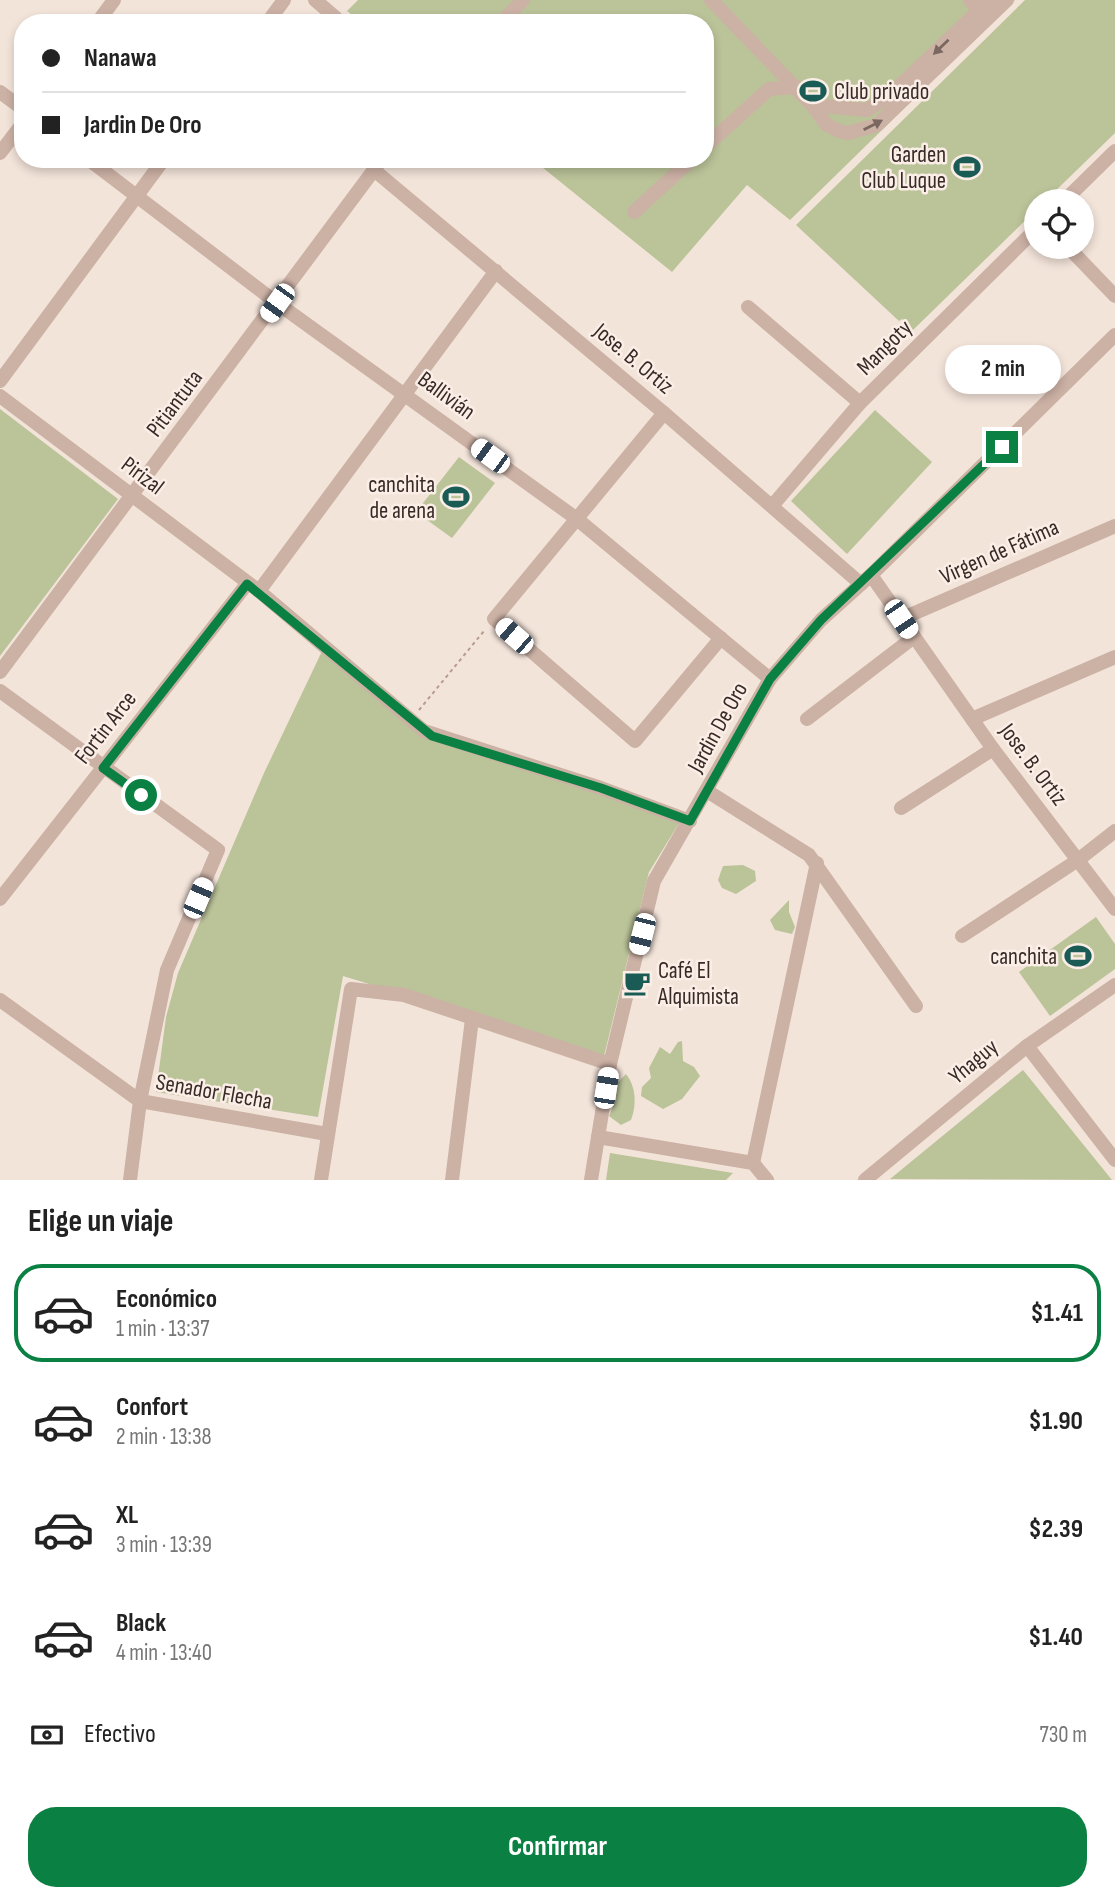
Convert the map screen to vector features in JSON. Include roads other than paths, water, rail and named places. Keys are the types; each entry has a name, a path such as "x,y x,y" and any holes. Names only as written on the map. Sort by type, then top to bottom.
{"street":[{"path":"315,0 331,14"},
{"path":"509,14 523,0"},
{"path":"711,0 797,87 827,125 848,133 877,125 970,27 980,3"},
{"path":"812,105 867,110 889,96 970,27 1007,0"},
{"path":"714,139 769,89 797,87"},
{"path":"0,153 14,135"},
{"path":"1076,189 1115,151"},
{"name":"Ballivián","path":"99,168 277,303 577,519 770,679"},
{"path":"0,381 157,168"},
{"name":"Pitiantuta","path":"0,672 375,168"},
{"name":"Jose. B. Ortiz","path":"382,168 495,271 772,506 866,580 901,619 993,749 1115,909"},
{"path":"634,212 682,168"},
{"name":"Mangoty","path":"772,506 860,403 1024,241"},
{"path":"1080,259 1115,296"},
{"name":"Fortin Arce","path":"0,899 103,768 253,587 495,271"},
{"path":"748,307 860,403"},
{"name":"Jardin De Oro","path":"592,1180 610,1064 654,881 770,679 821,620 866,580 1115,335"},
{"name":"Pirizal","path":"0,396 253,587 432,736 601,788 690,821"},
{"path":"664,413 494,619 635,741 721,638"},
{"name":"Virgen de Fátima","path":"901,619 1115,526"},
{"path":"807,719 914,637"},
{"path":"972,719 1115,657"},
{"path":"0,691 218,850 167,971 140,1101 130,1180"},
{"path":"901,807 993,749"},
{"path":"708,790 809,855 817,863 916,1006"},
{"path":"962,936 1078,860 1115,831"},
{"path":"753,1163 817,863"},
{"name":"Yhaguy","path":"870,1179 1027,1045 1115,985"},
{"path":"321,1180 351,989 404,995 610,1064"},
{"name":"Senador Flecha","path":"0,1000 140,1101 327,1134"},
{"path":"452,1180 472,1019"},
{"path":"1027,1045 1115,1160"},
{"path":"598,1137 753,1163 767,1180"}],"place":[{"name":"Club privado","path":"813,91"},
{"name":"Garden Club Luque","path":"967,167"},
{"name":"canchita de arena","path":"456,497"},
{"name":"canchita","path":"1078,956"},
{"name":"Café El Alquimista","path":"637,983"}]}
